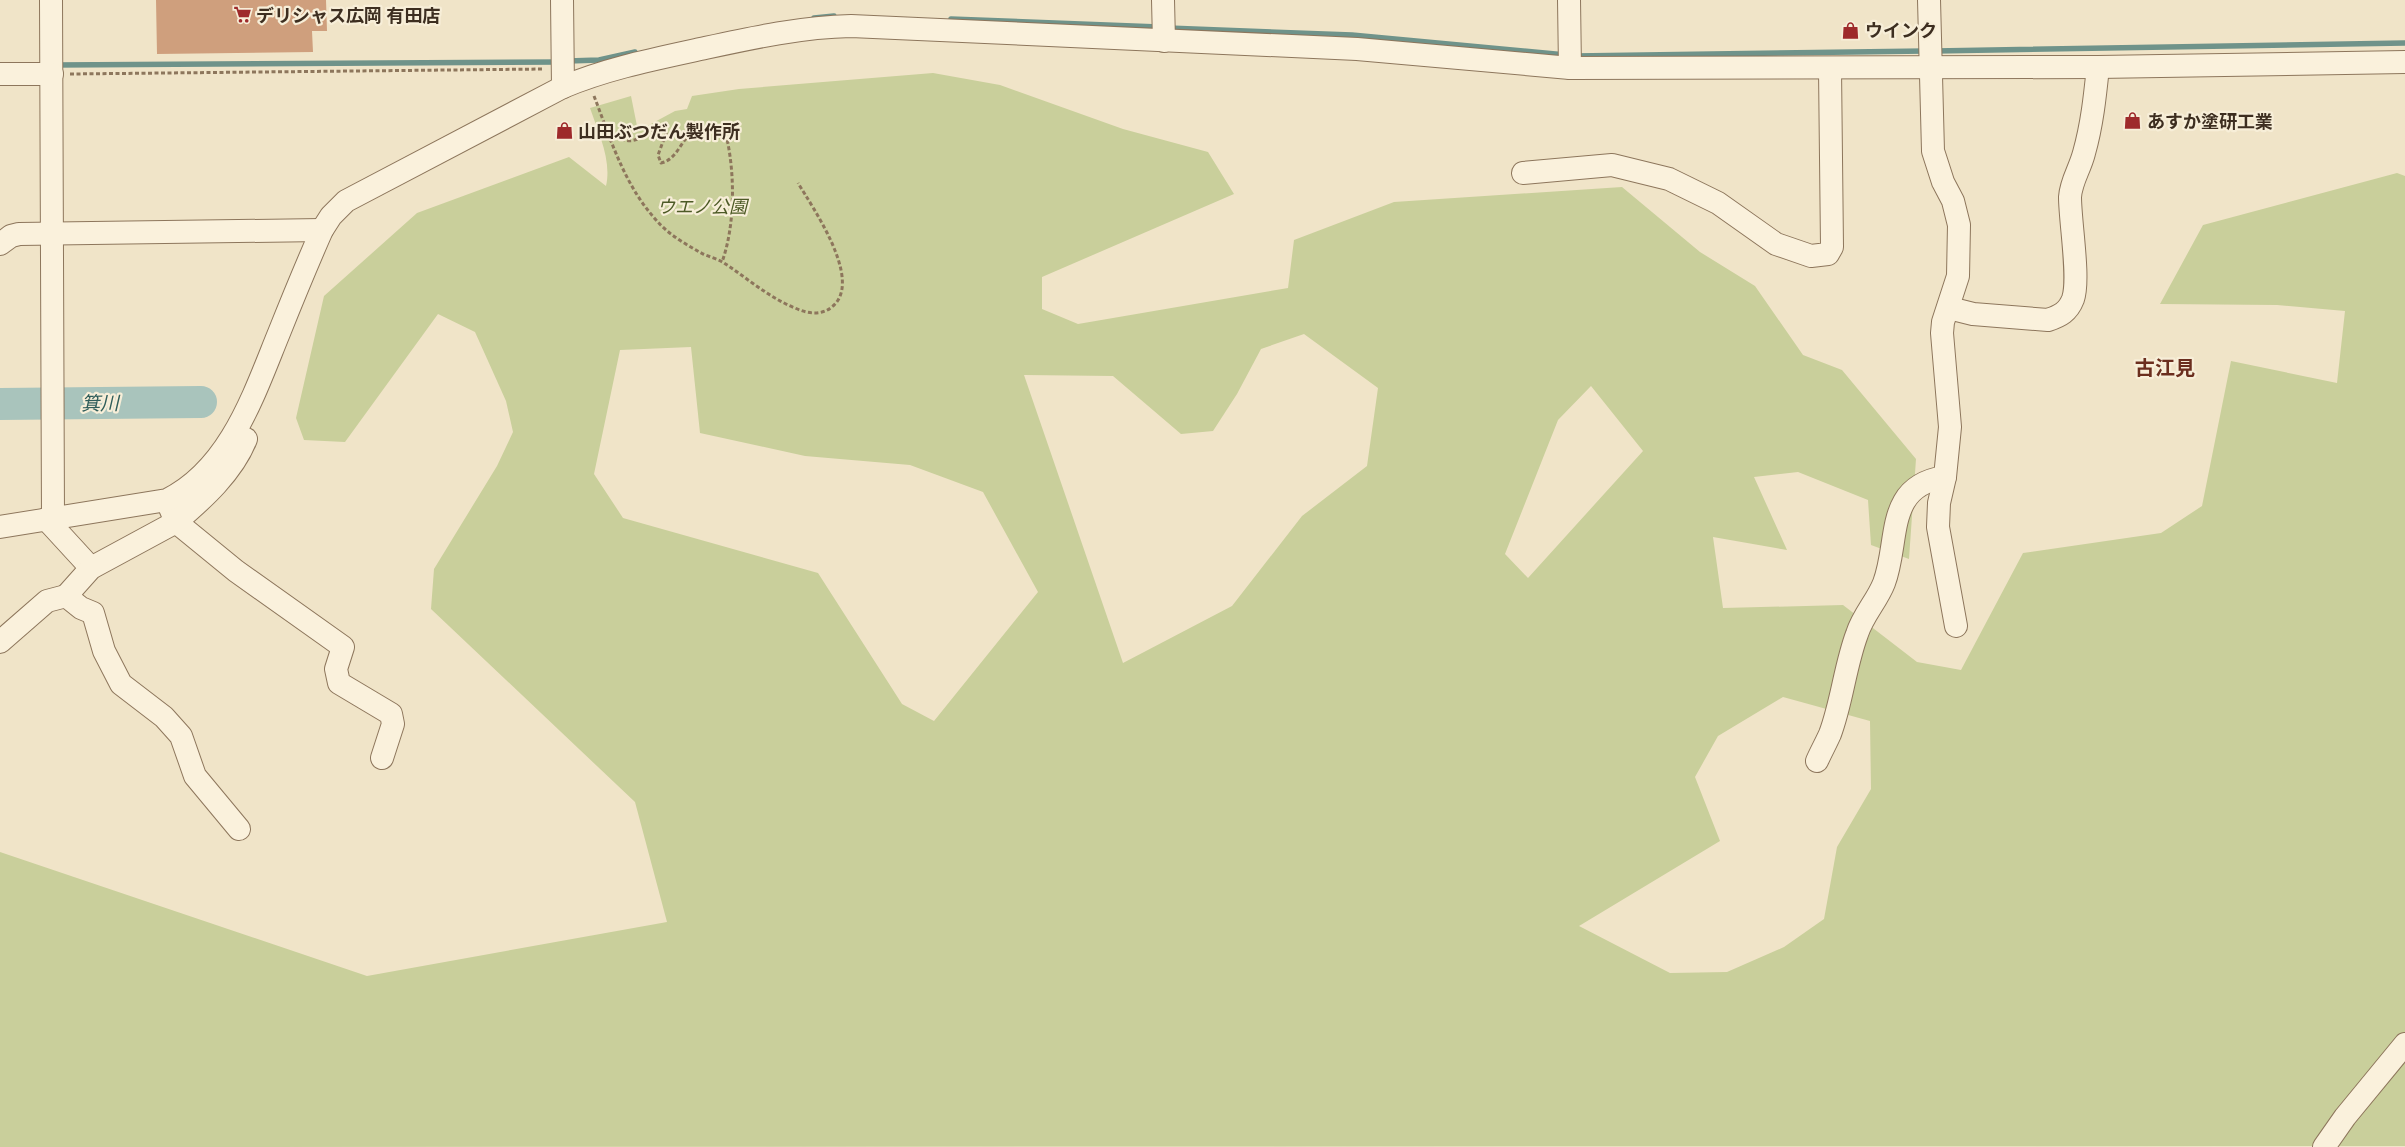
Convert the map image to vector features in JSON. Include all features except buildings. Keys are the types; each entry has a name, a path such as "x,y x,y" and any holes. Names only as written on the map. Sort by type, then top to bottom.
{"street":[{"path":"51,0 50,518 91,568"},
{"path":"562,0 563,78"},
{"path":"1163,0 1164,41"},
{"path":"1569,0 1570,68"},
{"path":"1929,0 1933,151 1953,201 1959,225 1958,276 1943,322 1942,333 1950,427 1945,477 1939,503 1938,527 1956,626"},
{"path":"0,527 167,500 191,486 224,450 241,420 322,230 331,216 346,201 563,78 586,77 613,68 746,39 835,26 1374,50 1570,68 1830,69 2405,62"},
{"path":"1949,308 1973,314 2048,320 2060,316 2068,309 2073,298 2075,285 2071,208 2072,183 2087,142 2098,67"},
{"path":"1523,173 1612,165 1669,179 1718,203 1776,244 1811,256 1828,254 1832,247 1830,69"},
{"path":"0,74 52,74"},
{"path":"0,244 10,236 18,234 322,230"},
{"path":"0,642 47,601 66,596 91,568 176,522 218,482 239,453 252,421 261,376"},
{"path":"1816,761 1830,733 1856,634 1865,614 1884,585 1892,536 1902,505 1914,489 1929,480 1945,477"},
{"path":"167,500 176,522 236,571 343,647 336,669 339,682 391,714 393,724 382,758"},
{"path":"66,596 81,608 93,613 104,651 121,684 164,717 181,736 195,776 240,829"},
{"path":"2324,1147 2351,1110 2405,1044"}],"path":[{"path":"52,74 563,78"},
{"path":"586,77 625,175 657,221 674,237 722,262 767,294 795,308 815,314 828,312 837,303 842,288 837,253 798,182"},
{"path":"604,122 622,141 629,142 661,126 665,128 666,136 658,155 661,164 669,162 676,155 686,137 694,131 705,129 716,132 727,139 732,213 730,242 722,262"}],"green space":[{"name":"ウエノ公園","path":"933,73 1000,85 1123,129 1208,152 1234,194 1042,277 1042,309 1078,324 1288,288 1294,240 1394,202 1622,187 1700,252 1755,286 1803,355 1842,370 1916,459 1909,559 1871,545 1868,500 1798,472 1754,477 1787,550 1713,537 1723,608 1843,605 1917,662 1961,670 2023,553 2161,533 2202,506 2231,361 2337,383 2345,311 2277,305 2160,304 2203,225 2397,173 2405,176 2405,1146 0,1147 0,852 367,976 667,922 635,802 431,609 434,569 497,466 513,432 506,401 475,332 438,314 345,442 304,440 296,418 324,296 417,213 569,157 606,186 606,156 590,108 631,96 638,131 675,111 687,109 692,96 739,89","holes":["1304,334 1378,388 1367,466 1302,516 1232,606 1123,663 1024,375 1113,376 1181,434 1213,431 1237,394 1261,349","691,347 700,433 805,456 910,465 983,492 1038,592 934,721 902,704 818,573 623,518 594,474 620,350","1591,386 1643,451 1528,578 1505,554 1558,420","1783,697 1870,721 1871,789 1837,847 1824,919 1784,947 1727,972 1670,973 1579,926 1720,841 1695,777 1718,736"]}],"waterway":[{"path":"814,18 834,16"},
{"path":"951,19 1159,27"},
{"path":"1168,28 1352,35 1566,55"},
{"path":"1935,51 2405,43"},
{"path":"1575,56 1925,51"},
{"path":"568,61 599,60 635,52"},
{"path":"55,65 559,62"},
{"name":"箕川","path":"0,404 201,402"}],"place":[{"name":"デリシャス広岡 有田店","path":"242,15"},
{"name":"ウインク","path":"1851,30"},
{"name":"あすか塗研工業","path":"2133,121"},
{"name":"山田ぶつだん製作所","path":"564,131"}],"district":[{"name":"古江見","path":"2165,367"}]}
